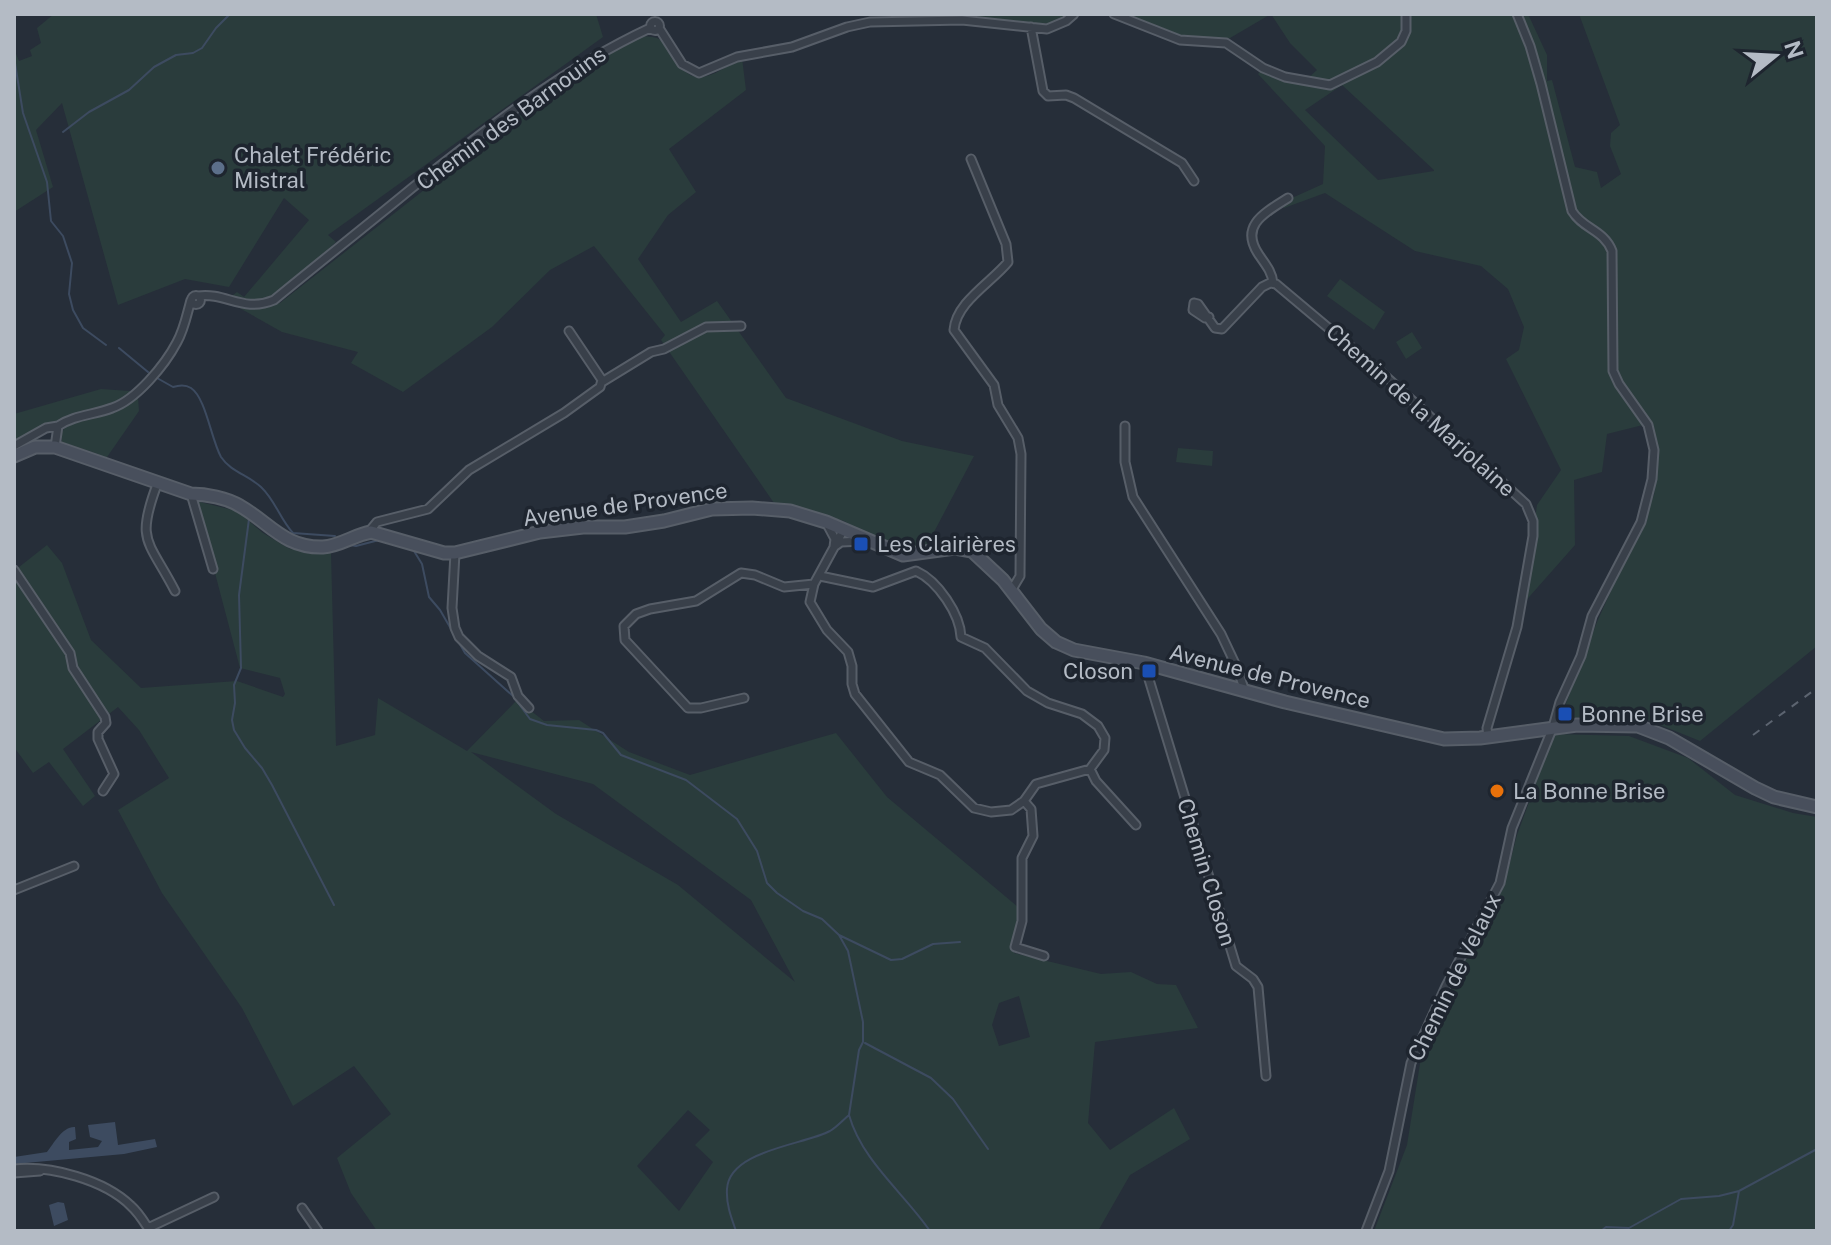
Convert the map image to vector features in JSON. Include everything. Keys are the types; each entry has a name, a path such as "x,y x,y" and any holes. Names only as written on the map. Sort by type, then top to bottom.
{"street":[{"name":"Chemin des Barnouins","path":"14,446 46,428 124,403 137,393 178,342 187,314 196,301 217,299 260,306 274,300 360,228 506,116 615,44 654,23 682,64 699,73 737,57 792,47 870,22 962,20 1047,29 1074,14"},
{"path":"1114,14 1180,40 1226,43 1263,68 1285,77 1330,85 1377,62 1401,42 1406,31 1406,14"},
{"name":"Chemin de Velaux","path":"1366,1231 1389,1171 1411,1063 1446,986 1500,883 1512,828 1581,656 1592,616 1641,522 1652,479 1654,450 1648,425 1613,371 1612,251 1606,239 1580,223 1572,211 1541,84 1517,14"},
{"path":"1031,27 1043,91 1048,96 1074,98 1182,163 1194,181"},
{"path":"971,159 1006,244 1008,262 973,294 956,318 954,330 994,385 1003,417 1018,438 1021,454 1020,576 1011,591"},
{"path":"1209,317 1215,328 1222,329 1262,287 1273,283 1271,271 1252,243 1251,231 1256,222 1288,198"},
{"name":"Chemin de la Marjolaine","path":"1273,283 1308,308 1416,403 1526,504 1530,512 1533,536 1517,627 1487,728 1488,737"},
{"path":"14,456 35,447 55,447 191,494 202,494 238,505 285,540 322,547 336,545 368,533 377,522 428,509 469,470 564,414 600,387 602,382 651,352 664,349 706,327 741,326"},
{"path":"569,331 602,382"},
{"path":"55,447 58,426"},
{"path":"1125,426 1125,462 1133,497 1221,634 1245,692"},
{"path":"158,482 144,524 145,535 175,591"},
{"path":"191,494 213,569"},
{"name":"Avenue de Provence","path":"368,533 380,533 424,548 455,553 540,532 625,527 712,509 790,511 844,529 903,555 955,548 972,551 1003,580 1041,629 1056,642 1074,650 1144,663 1245,692 1436,737 1488,737 1552,727 1623,724 1648,728 1774,797 1817,807"},
{"path":"826,522 835,539 834,547"},
{"path":"820,576 873,587 916,571 928,577 960,622 961,637 985,648 1027,691 1048,703 1082,714 1098,726 1105,738 1104,750 1090,769 1036,784 1024,801 1006,811 974,808 940,775 909,762 855,694 848,652 827,630 810,602 814,584 844,529"},
{"path":"834,547 850,540 869,542"},
{"path":"455,553 452,608 459,637 478,656 511,677 518,696 529,708"},
{"path":"14,570 70,653 73,668 105,717 106,723 98,732 98,739 114,774 103,791"},
{"path":"744,698 688,708 625,640 624,626 636,614 650,609 696,601 741,573 755,575 784,587 814,584"},
{"name":"Chemin Closon","path":"1144,663 1236,966 1258,987 1266,1076"},
{"path":"1090,769 1096,781 1136,825"},
{"path":"1024,801 1031,809 1033,836 1022,858 1022,921 1015,947 1044,956"},
{"path":"14,890 74,866"},
{"path":"14,1171 39,1167 73,1176 111,1192 131,1205 149,1229 214,1197"},
{"path":"302,1208 318,1231"}],"shaded area":[{"path":"54,14 596,14 603,37 328,235 336,242 280,292 253,301 229,298 237,292 244,297 309,220 284,198 229,287 185,279 118,305 62,103 36,130 53,187 14,212 14,49 19,61 32,56 30,50 41,43 37,28"},
{"path":"892,14 1070,14 1050,23 1033,24"},
{"path":"1123,14 1271,14 1230,38 1182,38"},
{"path":"1271,14 1528,14 1547,55 1547,81 1552,80 1575,167 1597,172 1601,188 1621,174 1610,146 1611,133 1620,125 1579,14 1817,14 1817,646 1700,741 1643,718 1619,714 1560,719 1597,622 1654,495 1658,457 1651,423 1607,434 1602,472 1574,480 1575,545 1523,604 1537,505 1561,470 1506,359 1519,350 1524,327 1508,289 1481,266 1415,251 1325,193 1284,208 1283,202 1323,184 1325,146 1258,74 1267,65 1307,79 1317,70 1290,43","holes":["1342,85 1434,170 1378,180 1305,110"]},
{"path":"640,36 653,37 666,44 684,70 697,77 711,75 742,58 746,90 669,149 696,192 668,215 638,259 681,322 717,301 786,398 902,441 974,456 924,551 879,542 844,521 774,503 661,340 665,335 594,246 550,270 492,327 403,392 351,363 358,352 282,332 236,306 259,309 280,303 503,128 591,64"},
{"path":"1340,279 1385,312 1374,330 1327,296"},
{"path":"1412,332 1422,348 1406,359 1396,342"},
{"path":"101,389 130,391 131,394 14,442 14,414"},
{"path":"138,397 139,411 105,460 98,454 62,442 62,432 69,423 113,413"},
{"path":"1178,448 1213,451 1212,466 1176,462"},
{"path":"196,501 237,511 263,533 290,549 331,553 336,746 375,735 378,698 467,751 517,700 544,721 579,720 629,752 690,775 836,733 887,797 1025,913 1023,933 1014,953 1101,974 1131,972 1157,984 1176,985 1198,1028 1095,1042 1088,1123 1110,1150 1174,1108 1190,1139 1130,1175 1098,1231 377,1231 351,1193 337,1158 391,1114 354,1066 293,1106 242,1008 162,893 118,810 169,778 139,730 118,707 63,749 95,796 83,806 49,762 33,773 14,747 14,571 47,545 62,563 91,640 141,688 237,681 283,697 285,694 280,678 240,668","holes":["471,752 593,784 751,900 795,982 678,885 556,814","1019,996 1030,1037 999,1046 992,1025 999,1003","688,1110 710,1130 695,1145 713,1162 679,1211 637,1166"]},
{"path":"1554,734 1629,736 1688,758 1735,795 1817,817 1817,1231 1374,1231 1407,1145 1423,1045 1504,885 1517,835"}],"water":[{"path":"115,1122 118,1145 155,1139 157,1147 124,1154 14,1164 14,1157 47,1152 59,1136 71,1127 75,1127 76,1139 69,1142 69,1150 98,1147 102,1141 90,1137 88,1125"},
{"path":"64,1203 68,1220 54,1226 49,1205"}],"waterway":[{"path":"63,132 89,112 129,90 154,67 176,55 193,53 202,48 230,14"},
{"path":"14,57 23,113 47,182 51,221 63,236 72,263 69,294 73,310 83,328 106,345"},
{"path":"119,348 148,372"},
{"path":"157,378 173,387 189,387 196,393 221,457 261,487 293,533 335,536"},
{"path":"249,519 239,595 241,668 234,685 234,730 272,785 334,905"},
{"path":"350,545 379,540"},
{"path":"414,551 422,564 429,597 465,653 513,696 530,719 547,725 596,730 603,733 621,755 686,780 737,819 757,851 767,883 803,911 822,919 839,935 848,951 863,1022 863,1042 859,1050 849,1115 830,1131 754,1157 740,1165 731,1176 727,1189 736,1231"},
{"path":"839,935 891,960 902,959 933,944 960,942"},
{"path":"865,1043 931,1078 953,1099 988,1149"},
{"path":"849,1115 873,1162 930,1231"},
{"path":"1601,1231 1606,1227 1629,1228 1681,1199 1739,1191 1817,1149"},
{"path":"1729,1231 1733,1225 1739,1191"}],"railway":[{"path":"1753,735 1817,688"}],"place":[{"name":"Chalet Frédéric Mistral","path":"218,168"},
{"name":"Les Clairières","path":"861,544"},
{"name":"Closon","path":"1149,671"},
{"name":"Bonne Brise","path":"1565,714"},
{"name":"La Bonne Brise","path":"1497,791"}]}
